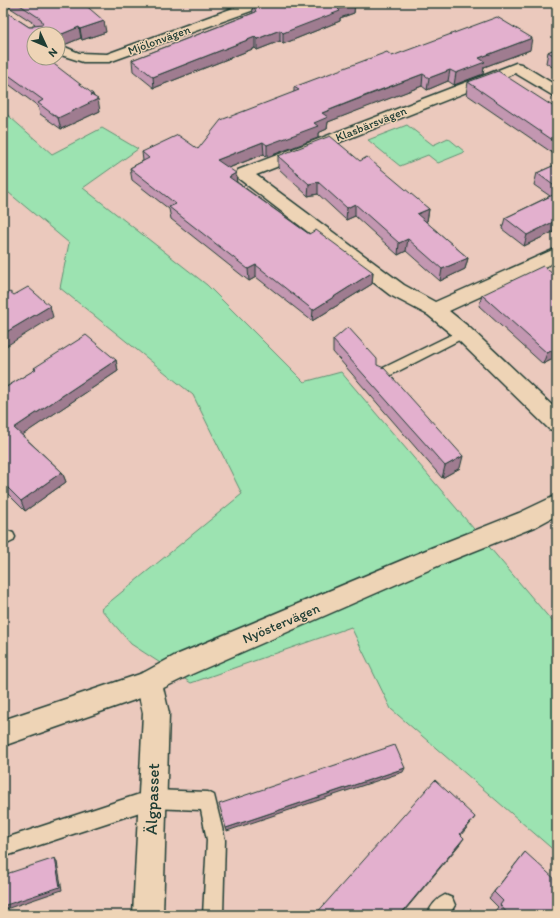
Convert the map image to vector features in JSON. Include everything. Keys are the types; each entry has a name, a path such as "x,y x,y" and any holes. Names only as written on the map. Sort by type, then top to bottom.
{"street":[{"name":"Mjölonvägen","path":"66,53 84,60 109,58 260,3"},
{"name":"Klasbärsvägen","path":"557,92 516,67 244,174 397,290 435,310 464,333 557,423"},
{"path":"435,310 557,254"},
{"name":"Nyöstervägen","path":"3,733 149,683 183,665 439,555 527,520 557,504"},
{"name":"Älgpasset","path":"148,915 156,713 149,683"}],"lane":[{"path":"382,374 464,333"},
{"path":"3,848 152,799 208,801 216,840 213,915"}],"green space":[{"path":"3,111 52,154 102,128 138,149 83,188 207,285 304,382 341,372 557,627 557,853 391,709 351,627 191,683 131,644 101,609 242,494 193,395 60,288 69,243 3,188"},
{"path":"407,125 433,145 448,138 465,152 438,163 428,155 400,166 368,140"}],"building":[{"path":"17,3 83,3 104,21 80,29 79,27 66,32 66,26 33,26 43,24 41,19"},
{"path":"253,3 354,3 338,9 340,11 283,33 280,30 257,39 255,37 153,77 132,60 256,12"},
{"path":"3,10 27,26 26,26 26,66 56,66 93,94 91,95 98,99 58,118 38,103 43,100 3,71"},
{"path":"497,17 532,38 479,58 485,62 456,73 450,70 429,78 423,74 367,95 322,113 328,117 314,123 318,126 267,145 263,142 217,160 236,173 229,177 309,234 316,230 373,272 313,310 256,265 248,269 169,207 176,204 130,168 149,158 142,152 178,135 198,149 221,120 299,90 294,87 387,52 392,56"},
{"path":"557,48 557,57 548,52"},
{"path":"498,71 557,109 557,143 468,82"},
{"path":"330,136 360,161 367,157 429,209 417,214 468,258 442,269 408,239 399,243 355,204 347,208 318,182 309,184 278,156"},
{"path":"557,164 557,188 537,173"},
{"path":"557,193 557,220 527,235 505,218"},
{"path":"543,266 553,274 557,272 557,348 547,353 482,295"},
{"path":"28,287 50,306 3,334 3,296 10,292 14,295"},
{"path":"348,327 377,359 377,365 384,368 463,456 445,466 333,340"},
{"path":"86,335 116,360 14,428 62,472 21,501 3,483 3,389 36,369 34,368"},
{"path":"395,745 405,768 226,828 219,804"},
{"path":"435,780 475,817 460,834 464,838 400,915 315,915"},
{"path":"525,852 557,881 557,915 509,915 500,905 503,901 494,892"},
{"path":"55,858 60,887 3,906 3,875"}]}
